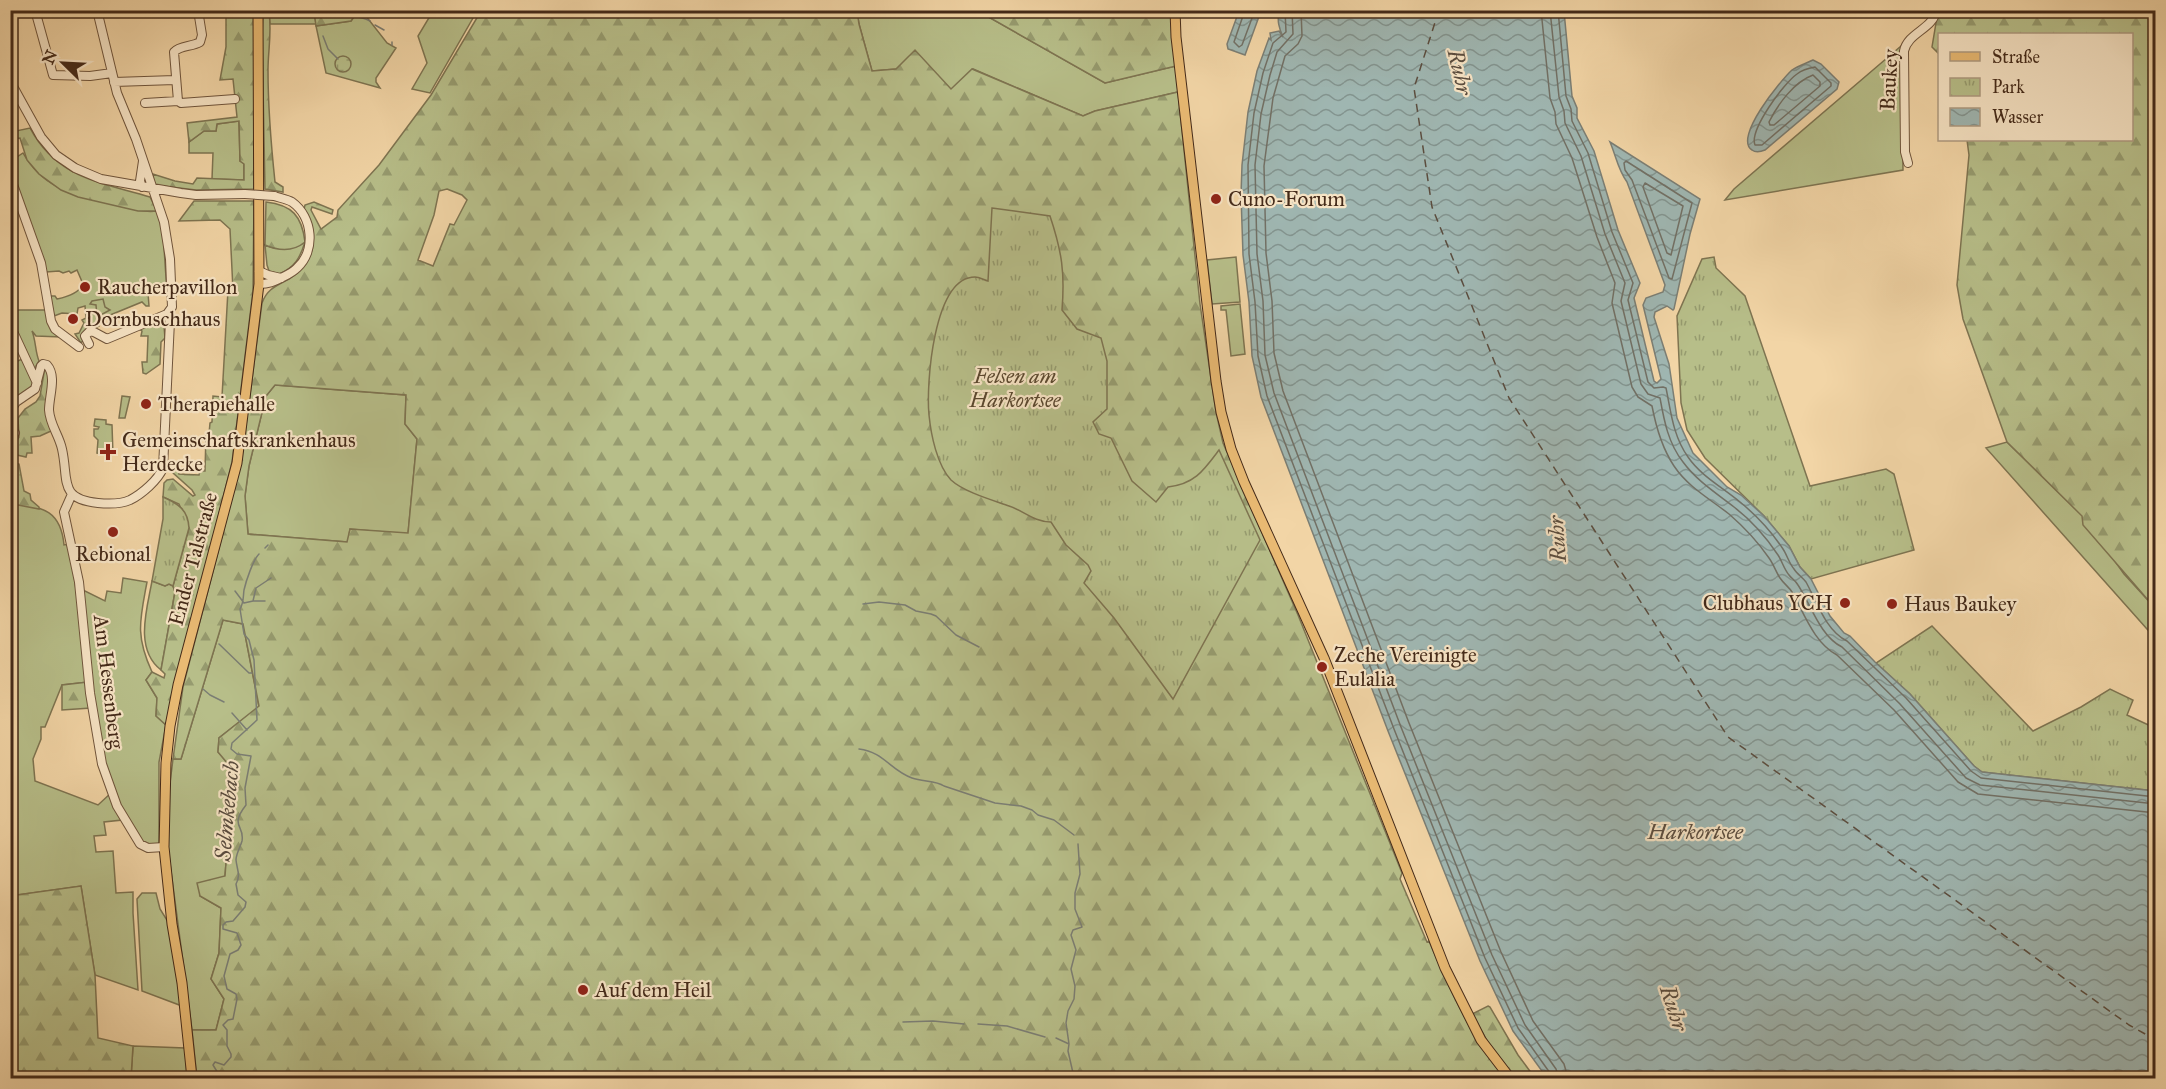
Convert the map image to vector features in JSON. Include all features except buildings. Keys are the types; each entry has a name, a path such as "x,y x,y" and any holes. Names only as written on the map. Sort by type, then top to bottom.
{"main road":[{"name":"Ender Talstraße","path":"192,1078 164,848 165,775 170,726 178,685 237,463 259,284 258,10"},
{"path":"1175,10 1176,37 1214,363 1221,412 1231,449 1324,658 1445,969 1481,1040 1510,1078"}],"street":[{"path":"35,10 53,75 175,80"},
{"path":"79,347 103,342 105,338 167,314 171,306 170,259 164,222 113,78 97,10"},
{"path":"178,101 174,52 176,49 200,42 202,35 198,10"},
{"name":"Baukey","path":"1908,163 1905,152 1904,51 1908,40 1933,20 1935,10"},
{"path":"10,81 41,137 56,155 75,168 101,179 196,195 274,196 291,202 301,211 309,230 310,243 305,257 299,267 274,283 259,284"},
{"path":"146,103 235,99"},
{"path":"142,186 140,181 143,161"},
{"path":"10,176 41,262 51,321 56,329 79,347"},
{"path":"260,271 281,278"},
{"path":"72,494 83,501 123,503 136,496 160,475 163,468 170,321 167,314"},
{"path":"11,327 37,383"},
{"path":"89,344 85,339 87,333 94,332 105,338"},
{"path":"75,338 79,347"},
{"name":"Am Hessenberg","path":"10,412 12,406 33,390 41,366 45,364 52,373 51,425 62,448 68,488 72,494 64,513 79,582 90,693 102,764 117,806 140,844 148,848 164,848"},
{"path":"10,427 15,433 10,441"}],"green space":[{"path":"226,11 254,11 254,189 196,190 154,185 153,174 193,184 197,178 244,180 244,164 240,161 239,121 217,124 216,131 204,131 189,142 187,123 237,117 233,79 220,80 226,47"},
{"path":"263,11 269,13 270,20 268,70 275,182 283,187 283,192 265,189"},
{"path":"266,11 314,11 316,24 270,24 269,14"},
{"path":"314,11 358,11 351,21 316,26"},
{"path":"358,11 362,11 387,43 396,48 376,78 380,88 326,73 316,26 351,21"},
{"path":"433,11 477,11 430,93 412,89 427,63 418,36"},
{"path":"481,11 857,11 872,71 896,69 915,50 951,89 972,69 1083,116 1095,111 1178,92 1200,304 1216,412 1223,443 1298,615 1402,873 1400,879 1427,942 1429,941 1453,995 1472,1030 1505,1078 197,1078 192,1030 216,1030 224,999 211,979 219,953 221,908 200,896 197,883 225,876 233,770 218,752 219,738 259,706 243,624 223,620 181,759 173,759 183,687 241,463 262,303 269,291 298,272 310,256 313,239 309,219 304,209 305,205 314,202 333,210 332,214 312,207 311,210 321,229 337,217 338,210 379,165 431,95","holes":["447,189 462,195 467,200 454,225 450,224 433,266 418,260 434,215 439,191","275,385 406,395 405,424 417,439 408,533 350,529 347,542 248,534 245,496 249,466 266,396"]},
{"path":"857,11 978,11 1105,83 1176,66 1178,92 1095,111 1083,116 973,69 952,90 896,69 872,71"},
{"path":"978,11 1171,11 1176,66 1105,83"},
{"path":"1938,11 2155,11 2155,608 2083,525 2082,516 2007,442 1963,319 1957,285 1969,155 1967,141 2133,141 2133,33 1938,33 1938,53 1932,47"},
{"path":"1901,46 1903,170 1725,200 1734,189"},
{"path":"340,56 346,56 351,64 349,70 340,72 335,67 335,61"},
{"path":"239,121 240,161 244,163 244,180 212,179 213,153 189,153 189,142 204,131 216,131 217,124"},
{"path":"30,128 53,158 67,168 98,182 150,197 157,211 138,211 78,197 61,190 39,174 27,160 20,138 11,139 11,132"},
{"path":"23,153 40,175 50,183 72,193 133,209 157,211 163,232 167,293 148,293 149,306 142,302 98,320 99,326 93,329 81,343 75,334 79,333 84,323 82,320 86,318 85,306 78,308 77,314 62,313 54,316 50,296 55,296 57,299 69,296 79,290 83,284 77,270 71,273 69,271 46,272 11,168 11,161"},
{"path":"194,201 254,201 253,291 232,462 166,725 156,716 157,698 146,680 152,672 164,678 165,674 161,670 175,592 173,586 189,528 179,504 163,497 164,483 173,479 193,496 195,495 192,490 171,469 179,470 179,474 199,475 200,471 205,471 206,434 209,434 212,422 213,396 222,397 228,290 233,290 230,229 220,220 179,221"},
{"path":"266,202 283,206 294,213 301,225 305,242 296,248 286,250 265,245"},
{"name":"Felsen am Harkortsee","path":"992,208 1050,216 1062,263 1062,310 1077,329 1101,338 1107,361 1107,409 1093,422 1099,434 1111,438 1132,481 1156,502 1168,487 1185,483 1198,475 1219,450 1260,540 1173,699 1114,618 1084,583 1091,571 1088,565 1066,545 1051,522 1034,518 963,488 946,474 938,458 931,431 928,401 935,335 941,313 950,294 961,282 975,277 988,281"},
{"path":"305,242 293,265 279,274 269,271 265,245 285,249"},
{"path":"1236,257 1240,302 1212,304 1207,260"},
{"path":"1714,257 1716,268 1745,296 1810,486 1886,469 1894,474 1914,550 1811,579 1800,567 1789,546 1764,516 1705,458 1687,430 1681,403 1677,316 1702,259"},
{"path":"10,282 15,284 17,310 48,310 61,337 36,336 32,331 39,361 36,366 36,377 11,324"},
{"path":"103,299 105,307 110,310 97,317 96,305 90,304 92,301"},
{"path":"1240,304 1245,354 1231,356 1226,310 1221,310 1221,306"},
{"path":"155,322 164,326 165,338 161,342 160,364 146,374 143,373 142,362 147,362 148,336 141,336 142,331 139,329"},
{"path":"25,358 33,384 28,391 11,403 11,387 16,382 15,362"},
{"path":"45,367 49,373 47,416 51,431 31,437 32,453 27,453 26,457 17,455 12,450 19,437 18,418 40,396"},
{"path":"275,385 406,395 405,424 417,439 408,534 350,529 348,542 248,534 245,496 249,466 266,396"},
{"path":"122,396 130,397 125,418 119,418"},
{"path":"95,419 106,420 106,424 112,425 113,455 97,453 98,440 94,436 94,429 99,427 94,426"},
{"path":"2007,442 2083,516 2124,574 2155,608 2155,638 1986,448"},
{"path":"12,462 19,464 24,491 30,494 31,500 39,509 13,504 11,506"},
{"path":"163,497 182,508 189,528 173,586 169,584 165,586 152,581 163,519"},
{"path":"13,504 42,509 49,513 59,525 64,545 70,544 88,682 62,685 45,727 41,727 41,739 33,759 35,781 98,805 111,793 122,820 104,822 106,835 94,836 96,852 113,851 116,893 133,892 138,990 95,975 81,886 17,895 10,866 10,506"},
{"path":"123,578 147,582 140,627 143,648 152,672 146,680 157,698 156,716 166,725 159,762 159,844 149,847 140,843 124,818 103,763 92,693 81,589 105,601 107,591 121,593"},
{"path":"152,581 165,586 169,584 173,586 175,592 161,670 153,661 145,640 144,628"},
{"path":"223,620 243,624 259,707 219,738 218,752 233,769 225,876 200,896 221,908 219,953 211,979 224,999 216,1030 192,1030 168,848 168,799 173,759 181,759"},
{"path":"1932,626 2033,731 2081,707 2110,689 2133,700 2127,715 2155,728 2155,791 1982,772 1974,766 1910,694 1876,663"},
{"path":"88,682 91,708 62,710 62,685"},
{"path":"11,866 17,895 81,886 95,975 98,1038 133,1046 131,1078 11,1078"},
{"path":"142,893 156,893 160,909 170,925 182,1006 142,991 137,899"},
{"path":"1488,1006 1535,1078 1515,1078 1489,1044 1472,1014"},
{"path":"133,1046 185,1048 187,1078 131,1078"}],"water":[{"path":"1239,11 1261,11 1245,55 1228,49 1227,44"},
{"name":"Harkortsee","path":"1279,11 1564,11 1572,96 1577,108 1577,118 1594,151 1618,230 1640,283 1634,298 1654,381 1657,383 1661,379 1643,305 1646,298 1663,292 1665,285 1610,142 1700,199 1674,309 1667,306 1655,312 1654,317 1669,364 1677,418 1693,453 1727,487 1741,495 1764,516 1789,546 1800,567 1811,579 1830,616 1844,633 1850,636 1910,694 1974,766 1982,772 2155,791 2155,1078 1547,1078 1513,1031 1480,961 1388,731 1261,397 1252,356 1249,302 1243,255 1242,165 1248,112 1257,71 1269,38 1271,40 1270,33 1279,31 1283,37 1278,18"},
{"path":"1813,60 1821,64 1839,82 1837,89 1765,150 1755,152 1748,144 1749,134 1761,109 1792,70"}],"waterway":[{"path":"320,10 320,17"},
{"path":"322,10 333,15 358,17 370,21"},
{"path":"375,25 384,30"},
{"path":"323,36 328,49 338,59"},
{"name":"Selmkebach","path":"265,548 268,545"},
{"name":"Selmkebach","path":"221,1078 213,1065 215,1062 224,1065 231,1057 227,1046 227,1030 223,1025 233,1019 237,999 236,994 227,989 224,976 230,954 238,950 241,945 237,933 223,929 223,925 233,921 245,907 246,902 238,895 236,860 242,841 242,832 238,822 246,805 245,788 251,756 237,754 231,749 232,743 257,720 254,660 249,640 244,634 240,609 248,576 259,554"},
{"path":"235,591 244,603 253,601 256,588 271,578"},
{"path":"254,601 265,601"},
{"path":"863,604 879,602 905,605 916,611 931,614 956,635 979,647"},
{"path":"219,644 249,673 252,673"},
{"path":"203,689 224,702"},
{"path":"232,713 247,730"},
{"path":"859,749 881,757 898,771 912,778 937,783 995,803 1021,806 1032,810 1038,815 1054,820 1074,835"},
{"path":"1072,1078 1066,1023 1068,1011 1074,999 1075,986 1071,969 1076,950 1071,935 1073,930 1082,927 1075,909 1075,893 1080,874 1078,844"},
{"path":"903,1022 933,1021 964,1024"},
{"path":"978,1024 1007,1026 1045,1037"},
{"path":"1056,1038 1069,1044"}],"ferry route":[{"path":"1439,10 1414,88 1432,207 1509,398 1728,737 2129,1025 2156,1040"}],"place":[{"name":"Cuno-Forum","path":"1216,199"},
{"name":"Raucherpavillon","path":"85,287"},
{"name":"Dornbuschhaus","path":"73,319"},
{"name":"Therapiehalle","path":"146,404"},
{"name":"Gemeinschaftskrankenhaus Herdecke","path":"108,452"},
{"name":"Rebional","path":"113,532"},
{"name":"Clubhaus YCH","path":"1845,603"},
{"name":"Haus Baukey","path":"1892,604"},
{"name":"Zeche Vereinigte Eulalia","path":"1322,667"},
{"name":"Auf dem Heil","path":"583,990"}],"water label":[{"name":"Ruhr","path":"1460,72"},
{"name":"Ruhr","path":"1557,539"},
{"name":"Ruhr","path":"1674,1008"}]}
